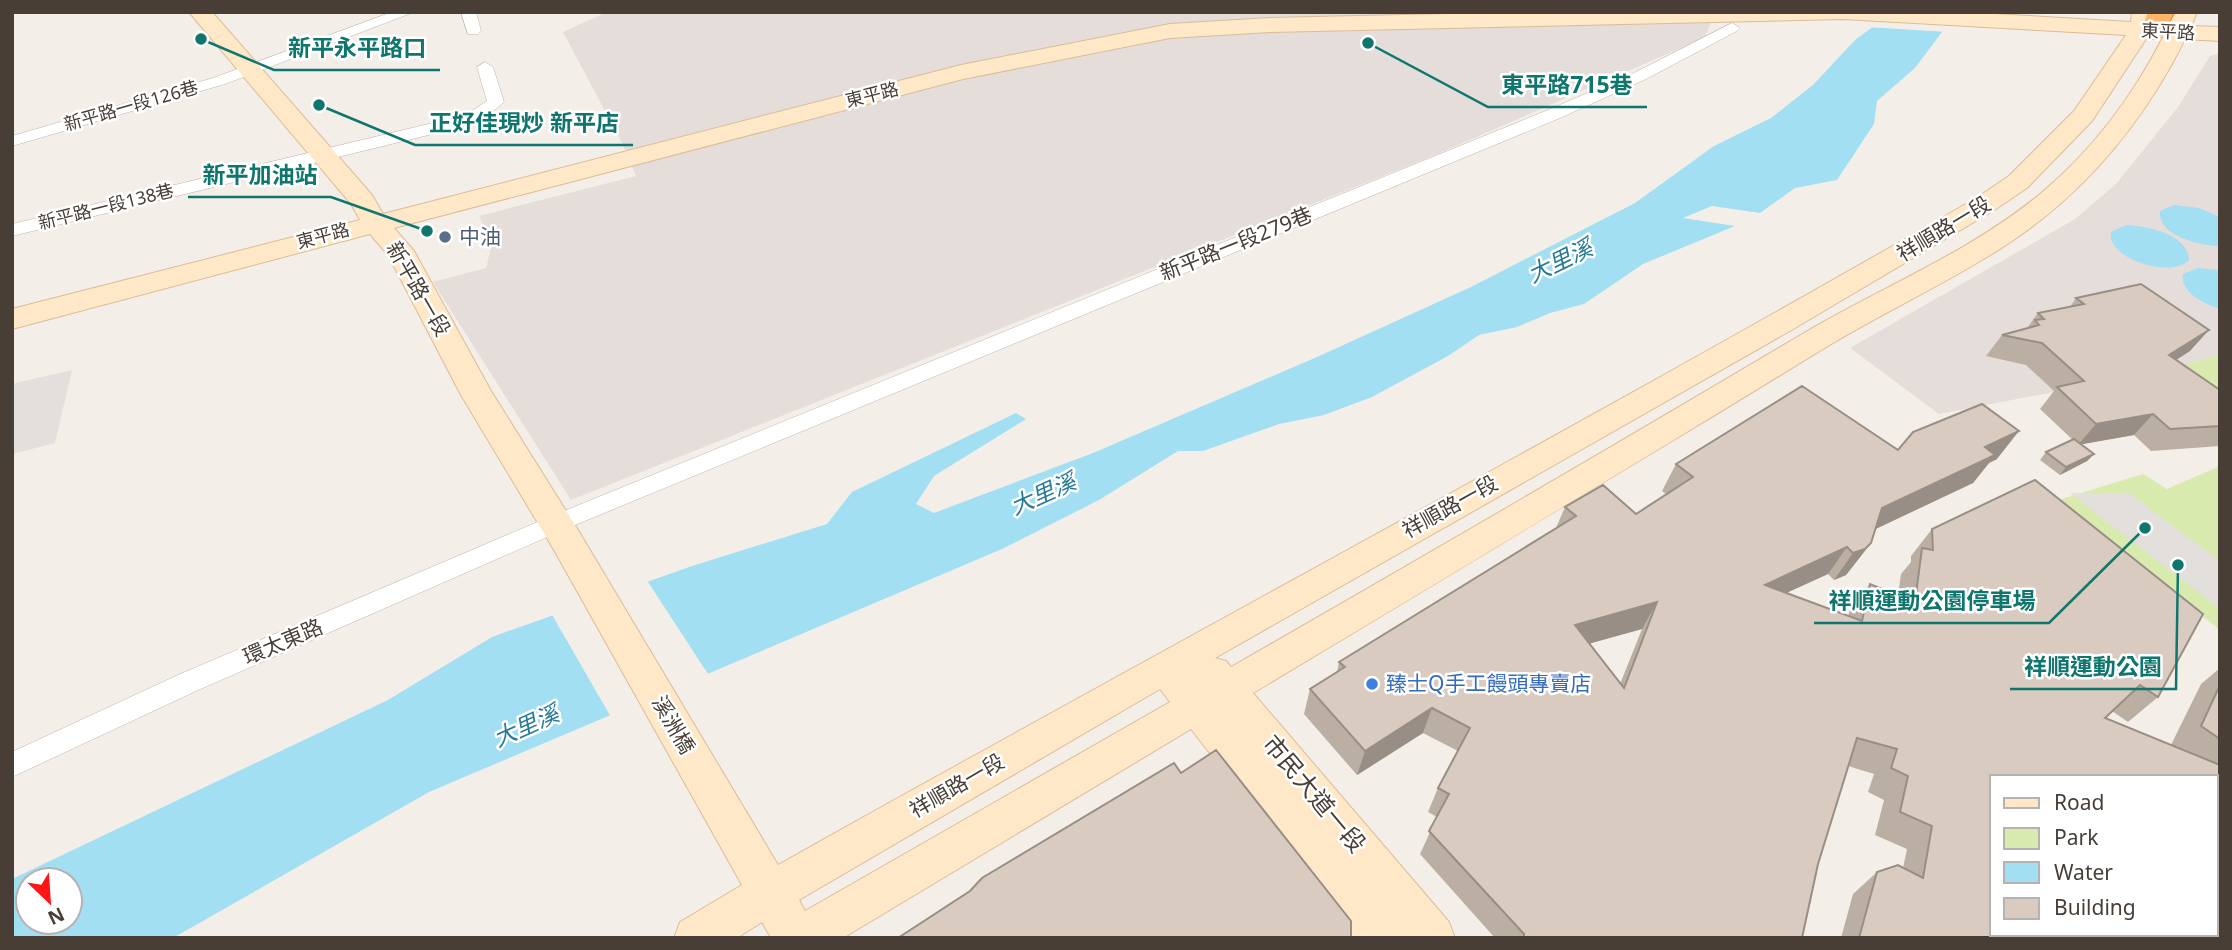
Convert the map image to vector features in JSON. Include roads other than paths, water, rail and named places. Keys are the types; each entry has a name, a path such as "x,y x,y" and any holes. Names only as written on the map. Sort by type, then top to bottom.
{"street":[{"name":"新平路一段","path":"200,12 363,201 375,222 400,251 477,395 576,557"},
{"path":"250,70 407,12"},
{"path":"468,12 473,31"},
{"name":"東平路","path":"12,319 375,222 961,72 1170,31 1270,25 1843,12 2116,29 2160,22 2220,34"},
{"name":"祥順路一段","path":"696,938 771,892 1577,435 1797,314 1987,203 2018,182 2083,116 2160,22"},
{"name":"祥順路一段","path":"799,938 1263,669 1850,319 2026,218 2072,178 2120,125 2160,22"},
{"name":"新平路一段279巷","path":"555,524 1439,162 1640,76 1732,28"},
{"name":"新平路一段138巷","path":"12,230 472,119 496,102 485,67"},
{"name":"新平路一段126巷","path":"12,141 250,70"},
{"name":"環太東路","path":"12,765 187,683 555,524"},
{"name":"溪洲橋","path":"576,557 799,938"},
{"name":"市民大道一段","path":"1181,659 1211,697 1382,938"},
{"name":"市民大道一段","path":"1211,697 1433,938"}],"water":[{"name":"大里溪","path":"1893,12 1957,12 1915,68 1877,101 1874,124 1837,180 1795,188 1760,213 1712,206 1683,218 1735,226 1643,264 1584,304 1550,313 1517,327 1479,335 1448,356 1372,397 1324,415 1279,424 1203,451 1178,451 1099,500 1002,549 429,792 173,938 12,938 12,879 14,878 14,936 84,936 84,866 39,866 388,700 492,637 692,566 827,524 852,492 1016,413 1026,419 934,476 916,504 934,513 1093,453 1317,357 1471,287 1635,203 1714,146 1771,118 1813,85 1855,40"},
{"path":"2174,205 2199,208 2220,217 2220,246 2192,242 2165,227 2160,211"},
{"path":"2126,225 2145,227 2174,238 2187,251 2189,260 2181,265 2156,267 2129,258 2112,242 2111,232"},
{"path":"2198,268 2220,270 2220,309 2201,301 2185,287 2183,274"}],"place":[{"name":"新平永平路口","path":"201,39"},
{"name":"東平路715巷","path":"1368,43"},
{"name":"正好佳現炒 新平店","path":"319,105"},
{"name":"新平加油站","path":"427,231"},
{"name":"中油","path":"445,237"},
{"name":"祥順運動公園停車場","path":"2145,528"},
{"name":"祥順運動公園","path":"2178,565"},
{"name":"臻士Q手工饅頭專賣店","path":"1372,684"}]}
